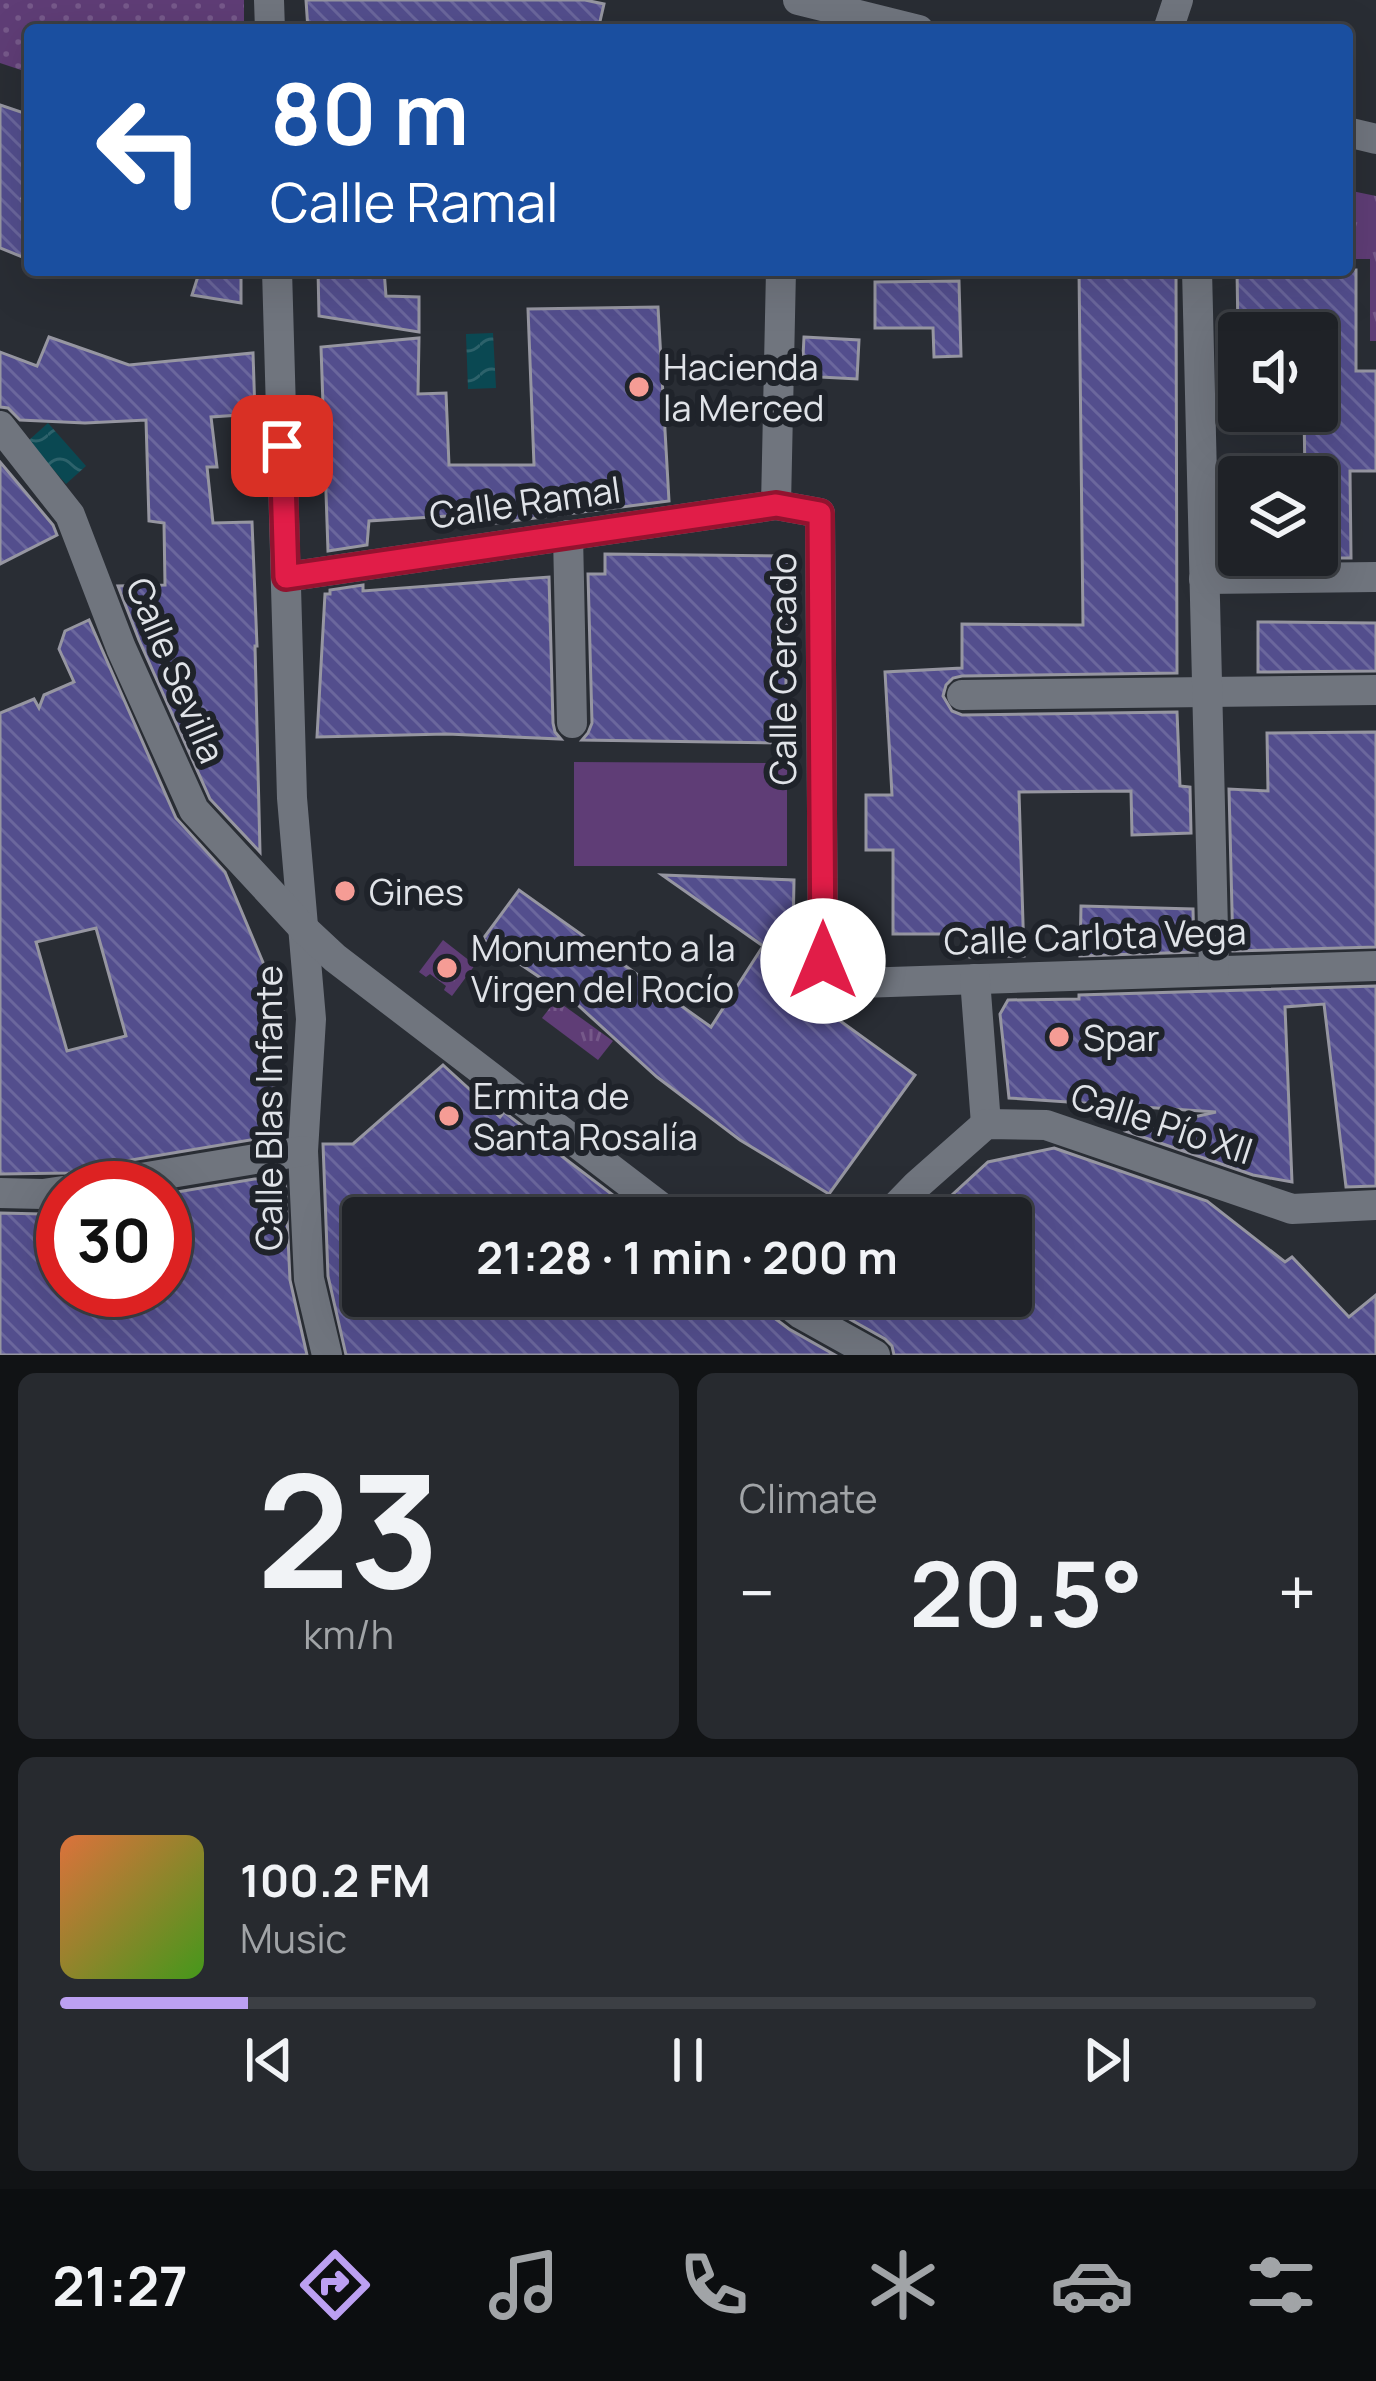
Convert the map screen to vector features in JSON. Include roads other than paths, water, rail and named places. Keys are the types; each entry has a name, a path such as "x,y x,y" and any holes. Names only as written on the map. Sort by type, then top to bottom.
{"street":[{"path":"798,0 895,24"},
{"name":"Calle Blas Infante","path":"277,276 292,798 311,1018 303,1150 309,1279 327,1355"},
{"name":"Calle Cercado","path":"781,276 776,505 820,513 823,961"},
{"path":"1197,276 1214,971"},
{"name":"Calle Sevilla","path":"0,426 70,515 121,648 194,810 335,958 647,1197"},
{"name":"Calle Ramal","path":"286,577 776,505"},
{"path":"568,535 572,724"},
{"path":"1204,579 1376,577"},
{"path":"962,695 1376,690"},
{"name":"Calle Carlota Vega","path":"823,961 860,983 1376,966"},
{"path":"905,1197 986,1124 975,979"},
{"name":"Calle Pío XII","path":"986,1124 1046,1125 1292,1209 1376,1205"},
{"path":"192,1169 303,1150"},
{"path":"0,1192 36,1194"},
{"path":"820,1317 875,1355"}],"water":[{"path":"493,333 496,388 468,389 466,334"},
{"path":"48,423 86,466 66,484 28,441"}],"place":[{"name":"Hacienda la Merced","path":"639,387"},
{"name":"Gines","path":"345,891"},
{"name":"Monumento a la Virgen del Rocío","path":"447,968"},
{"name":"Spar","path":"1059,1037"},
{"name":"Ermita de Santa Rosalía","path":"449,1116"}]}
